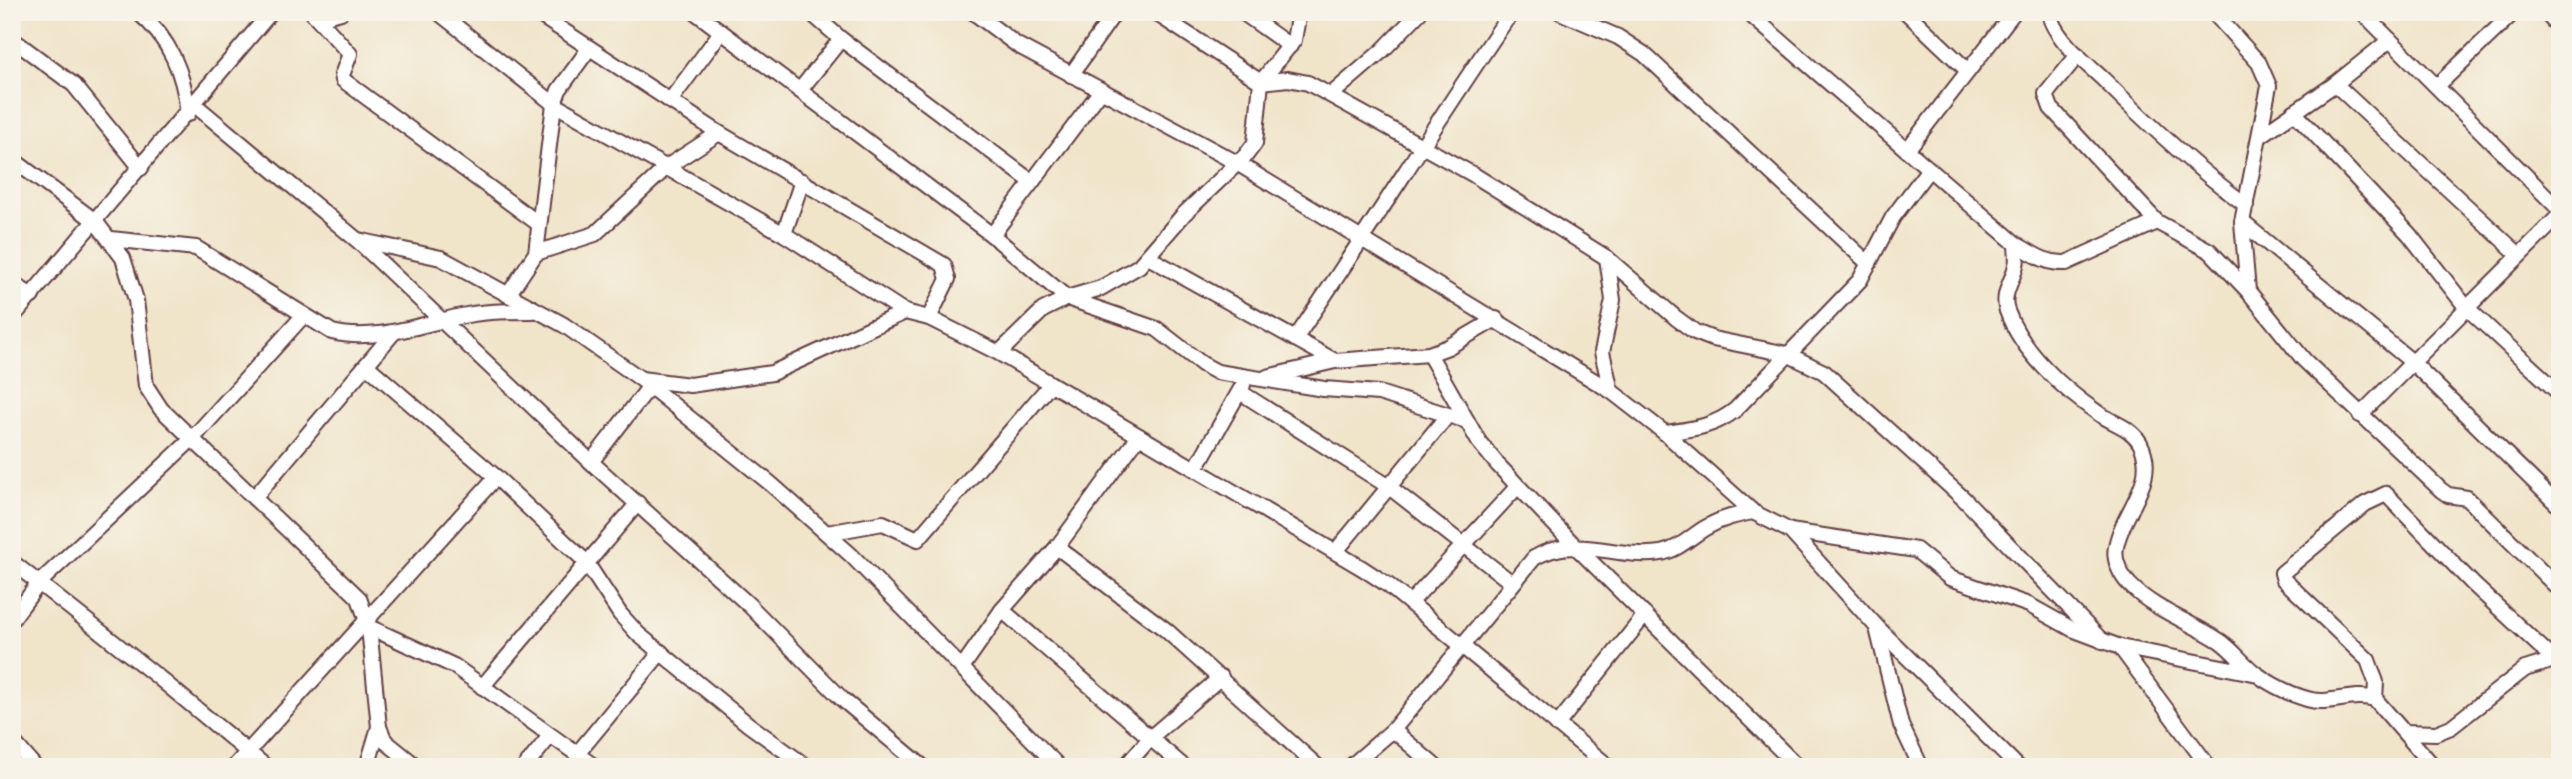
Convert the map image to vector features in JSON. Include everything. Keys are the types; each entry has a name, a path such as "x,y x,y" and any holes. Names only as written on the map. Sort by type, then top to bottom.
{"street":[{"path":"138,12 165,40 185,83 192,109 357,240 591,462 748,605 842,699 923,767"},
{"path":"12,318 192,109 271,12"},
{"path":"315,15 341,12"},
{"path":"438,12 554,104 668,166 784,234 905,312 929,318 999,353 1336,551 1410,603 1609,767"},
{"path":"535,12 588,50 719,133 944,265 948,279 929,318"},
{"path":"695,12 992,235 1067,298 1157,329 1202,365 1253,378 1324,389 1379,393 1467,421"},
{"path":"810,12 841,39 1032,182"},
{"path":"973,12 1017,45 1100,92 1237,163 1611,391 1665,433 1753,512 1790,531 1916,550 1951,578 2029,605 2072,629 2120,647 2255,673"},
{"path":"1071,75 1115,12"},
{"path":"1154,12 1261,82 1288,79 1308,83 1421,144 1607,258 1676,318 1696,331 1713,339 1787,354 1811,365 1836,382 1964,499 2102,641"},
{"path":"1242,12 1290,46"},
{"path":"999,353 1043,310 1067,298 1101,288 1131,272 1255,143 1261,82 1290,46 1298,12"},
{"path":"1332,94 1383,50 1420,12"},
{"path":"1295,339 1364,239 1421,144 1506,20 1515,12"},
{"path":"1560,12 1618,37 1644,54 1869,264"},
{"path":"1747,12 2016,244 2052,264 2066,263 2157,222"},
{"path":"1906,12 1968,71"},
{"path":"1907,150 2014,12"},
{"path":"2055,12 2051,20 2053,27 2077,55 2192,166 2246,205"},
{"path":"2213,12 2259,63 2269,86 2242,222 2248,291"},
{"path":"2360,415 2560,212 2362,12"},
{"path":"2437,86 2514,12"},
{"path":"2545,12 2560,28"},
{"path":"315,15 350,54 342,75 343,80 539,224"},
{"path":"670,101 721,32"},
{"path":"12,39 74,85 141,169"},
{"path":"800,90 841,39"},
{"path":"2260,136 2335,85 2390,40"},
{"path":"508,295 536,253 554,104 559,90 588,50"},
{"path":"2077,55 2046,94 2046,101 2157,222 2173,233 2204,245 2248,291 2304,360 2360,415 2441,490 2448,495 2467,498 2560,590"},
{"path":"2335,85 2519,255"},
{"path":"992,235 1100,92"},
{"path":"2294,112 2409,234 2466,306 2560,394"},
{"path":"536,253 595,234 668,166 719,133"},
{"path":"12,159 95,221 111,239 131,277 146,386 161,409 351,590 364,607 379,727 385,741 416,767"},
{"path":"1665,433 1721,421 1735,410 1847,295 1869,264 1893,217 1929,169"},
{"path":"784,234 802,181"},
{"path":"2242,222 2411,361 2560,507"},
{"path":"111,239 196,248 332,332 345,335 394,332 491,311 534,311"},
{"path":"357,240 441,257 534,311 564,325 645,382 827,533 963,666 1059,767"},
{"path":"2016,244 2016,266 2005,301 2007,311 2026,345 2081,401 2130,431 2140,443 2147,462 2145,484 2121,527 2115,550 2118,567 2141,595 2220,642 2255,673 2311,701 2349,695 2375,699 2434,767"},
{"path":"1147,257 1335,361"},
{"path":"1607,258 1613,300 1602,352 1611,391"},
{"path":"12,283 32,296"},
{"path":"645,382 690,384 772,373 905,312"},
{"path":"12,619 39,583 192,439 304,315"},
{"path":"1196,468 1240,392 1253,378 1335,361 1429,354 1448,347 1496,319"},
{"path":"254,498 394,332"},
{"path":"1429,354 1479,442 1518,486 1798,767"},
{"path":"366,365 496,477 586,562 620,614 661,652 749,725 807,767"},
{"path":"591,462 645,382"},
{"path":"827,533 883,523 918,539 1051,384"},
{"path":"1240,392 1388,486 1465,543 1512,583"},
{"path":"1336,551 1448,415"},
{"path":"963,666 1002,610 1057,547 1139,436"},
{"path":"234,767 368,624 496,477"},
{"path":"1410,603 1518,486"},
{"path":"2375,699 2376,682 2368,660 2284,580 2282,573 2365,504 2386,494 2473,584 2557,662"},
{"path":"482,687 638,503"},
{"path":"1350,767 1392,730 1462,648 1512,583 1541,554 1575,546 1661,553 1675,548 1727,517 1753,512"},
{"path":"1790,531 1877,627 2018,767"},
{"path":"1057,547 1166,630 1222,677 1318,767"},
{"path":"12,562 266,767"},
{"path":"1002,610 1184,767"},
{"path":"1557,724 1645,615"},
{"path":"368,624 446,661 595,767"},
{"path":"1877,627 1901,725 1921,767"},
{"path":"2120,647 2209,767"},
{"path":"576,754 661,652"},
{"path":"2405,732 2426,734 2444,730 2525,669 2557,662"},
{"path":"1125,767 1151,737 1222,677"},
{"path":"367,767 379,727"},
{"path":"1392,730 1436,767"},
{"path":"525,767 550,736"},
{"path":"12,740 35,767"}]}
